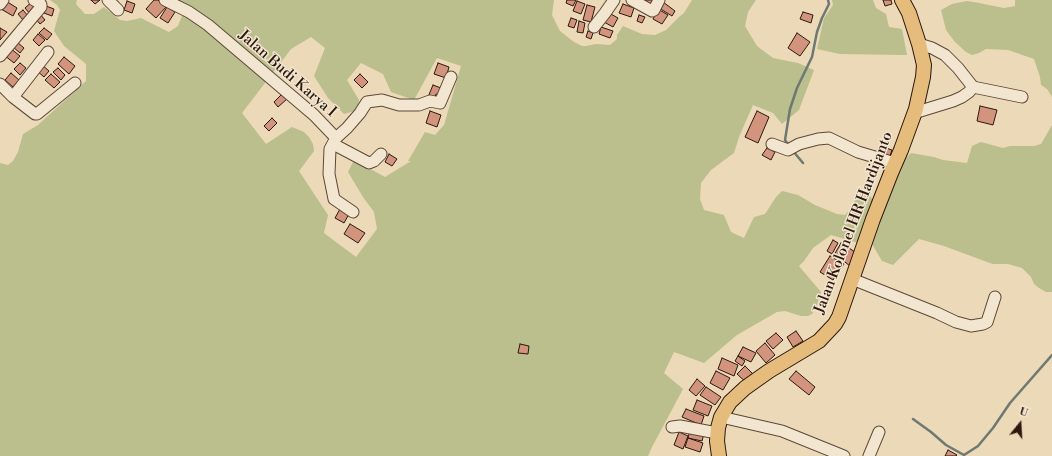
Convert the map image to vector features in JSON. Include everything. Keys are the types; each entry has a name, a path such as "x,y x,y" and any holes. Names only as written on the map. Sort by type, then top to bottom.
{"main road":[{"name":"Jalan Kolonel HR Hardijanto","path":"719,456 717,433 721,417 730,402 745,388 769,371 819,341 835,324 839,317 873,219 901,150 914,113 923,78 924,65 919,44 909,13 902,0"}],"street":[{"path":"0,4 3,0"},
{"path":"0,56 41,8 41,5 34,0"},
{"path":"108,0 118,10"},
{"name":"Jalan Budi Karya I","path":"165,0 189,12 208,25 309,111 335,141 369,163 381,154"},
{"path":"594,27 614,0"},
{"path":"632,0 652,11 659,0"},
{"path":"919,44 932,48 945,55 958,68 973,87 1022,97"},
{"path":"13,97 48,52"},
{"path":"353,212 334,198 329,174 330,149 335,141 368,102 382,100 399,105 419,105 430,101 440,103 451,77"},
{"path":"0,84 13,97 37,114 75,83"},
{"path":"914,113 953,101 962,97 973,87"},
{"path":"772,144 791,148 818,139 830,138 858,152 895,163"},
{"path":"852,279 956,322 971,326 987,322 995,297"},
{"path":"721,417 782,431 844,456"},
{"path":"672,427 680,426 717,433"},
{"path":"868,456 879,432"}],"green space":[{"path":"50,0 77,0 76,4 85,14 94,14 104,7 120,20 127,21 141,18 169,32 178,26 186,5 178,0 554,0 552,15 560,31 574,42 582,46 586,46 596,44 610,45 617,39 617,35 623,26 642,34 655,35 666,30 684,13 692,0 756,0 748,12 745,26 757,46 773,58 798,63 814,70 799,110 782,124 773,113 753,105 739,137 734,153 711,170 701,183 700,199 704,210 724,215 731,232 744,238 754,217 765,214 776,197 782,191 798,195 815,205 837,214 845,215 854,205 855,197 867,192 873,200 872,211 899,165 911,153 943,160 967,163 972,146 981,142 1003,148 1010,146 1034,146 1041,144 1052,125 1052,292 1046,292 1034,284 1031,277 1022,268 1008,264 993,264 944,246 919,239 893,265 882,261 872,244 862,244 831,235 813,248 799,266 821,292 816,308 812,314 808,316 801,316 785,311 777,312 737,335 704,363 674,352 664,373 683,389 648,456 0,456 0,163 8,165 13,161 18,152 23,134 38,125 86,81 86,64 64,46 54,31 60,10 57,5","holes":["311,37 325,48 314,76 328,98 344,114 358,110 359,100 347,80 361,63 383,74 391,92 414,100 437,58 461,66 444,125 435,135 425,132 408,161 411,161 385,177 354,160 348,172 374,212 377,229 356,257 324,233 328,215 299,171 314,151 313,144 309,137 304,132 292,127 266,144 242,113 291,49"]},
{"path":"832,0 873,0 876,8 886,14 889,27 902,29 907,55 840,54 817,49 824,18 833,5"},
{"path":"1015,0 1052,0 1052,97 1047,89 1041,85 1034,59 1008,50 986,49 972,55 966,52 955,42 946,30 941,10 952,4 967,1 1004,8 1015,6"}],"building":[{"path":"34,0 39,6 30,14 25,8"},
{"path":"91,0 100,0 95,4"},
{"path":"154,0 158,0 166,7 156,18 146,9"},
{"path":"567,0 576,0 573,6 566,3"},
{"path":"645,0 655,0 651,5"},
{"path":"883,0 891,0 892,4 885,6"},
{"path":"6,1 17,8 13,16 1,9"},
{"path":"127,1 135,4 132,13 124,10"},
{"path":"577,1 585,4 581,14 573,11"},
{"path":"663,2 675,11 672,16 659,8"},
{"path":"623,4 634,8 631,17 619,13"},
{"path":"587,5 595,7 591,22 583,20"},
{"path":"46,6 54,9 52,16 44,13"},
{"path":"167,7 175,12 168,23 160,18"},
{"path":"658,9 668,15 662,24 653,19"},
{"path":"23,10 28,16 23,20 18,14"},
{"path":"803,12 813,15 811,23 800,19"},
{"path":"609,13 618,18 613,27 604,22"},
{"path":"40,14 45,20 40,24 35,18"},
{"path":"639,15 645,17 642,23 637,21"},
{"path":"571,18 577,20 574,28 568,26"},
{"path":"579,21 585,23 583,33 577,32"},
{"path":"601,27 613,31 610,38 599,34"},
{"path":"0,28 7,32 0,40"},
{"path":"44,28 52,34 47,40 39,33"},
{"path":"588,31 593,33 591,39 586,37"},
{"path":"797,33 810,42 800,56 788,48"},
{"path":"38,34 45,40 39,46 33,40"},
{"path":"17,42 24,48 20,53 13,47"},
{"path":"10,48 20,56 14,63 4,55"},
{"path":"64,57 75,66 69,74 58,64"},
{"path":"20,63 26,68 20,75 14,69"},
{"path":"438,63 449,67 446,78 434,74"},
{"path":"41,64 49,71 44,77 36,70"},
{"path":"58,68 65,75 61,80 53,72"},
{"path":"11,73 19,80 13,87 5,80"},
{"path":"51,74 60,82 54,88 45,80"},
{"path":"360,74 368,82 362,88 354,80"},
{"path":"433,85 441,88 439,95 436,94 434,100 428,97"},
{"path":"282,94 287,99 278,107 274,102"},
{"path":"980,106 997,110 993,125 977,121"},
{"path":"430,111 441,115 437,127 426,123"},
{"path":"757,111 769,117 758,143 745,137"},
{"path":"272,118 277,123 269,131 264,126"},
{"path":"767,148 775,152 771,160 762,155"},
{"path":"886,148 892,150 890,156 884,155"},
{"path":"389,154 397,159 392,166 385,162"},
{"path":"340,209 349,214 344,223 335,218"},
{"path":"350,224 365,233 358,243 344,234"},
{"path":"833,240 838,243 832,254 827,251"},
{"path":"841,243 847,246 840,258 834,255"},
{"path":"849,248 858,254 850,266 841,259"},
{"path":"830,256 844,264 833,280 820,272"},
{"path":"796,331 803,341 793,347 787,337"},
{"path":"776,333 783,340 773,349 766,341"},
{"path":"765,343 775,355 766,363 756,351"},
{"path":"520,344 529,346 528,354 518,353"},
{"path":"743,347 756,353 751,362 738,356"},
{"path":"738,356 745,361 742,366 735,361"},
{"path":"722,358 738,365 734,376 718,369"},
{"path":"745,366 755,376 748,384 737,374"},
{"path":"716,371 730,378 723,390 710,383"},
{"path":"796,371 815,387 809,395 789,379"},
{"path":"697,379 705,386 696,396 689,390"},
{"path":"706,387 721,397 715,405 700,395"},
{"path":"697,400 712,406 708,416 693,410"},
{"path":"686,409 704,416 701,425 682,417"},
{"path":"690,430 704,434 702,441 688,438"},
{"path":"679,432 688,436 683,449 674,445"},
{"path":"688,438 703,443 700,452 685,447"},
{"path":"948,450 957,455 945,456"}],"waterway":[{"path":"789,146 785,140 790,109 797,88 812,57 817,32 829,4 828,0"},
{"path":"793,151 803,163"},
{"path":"913,419 946,445 964,455 978,446 993,428 1010,403 1052,355"}]}
